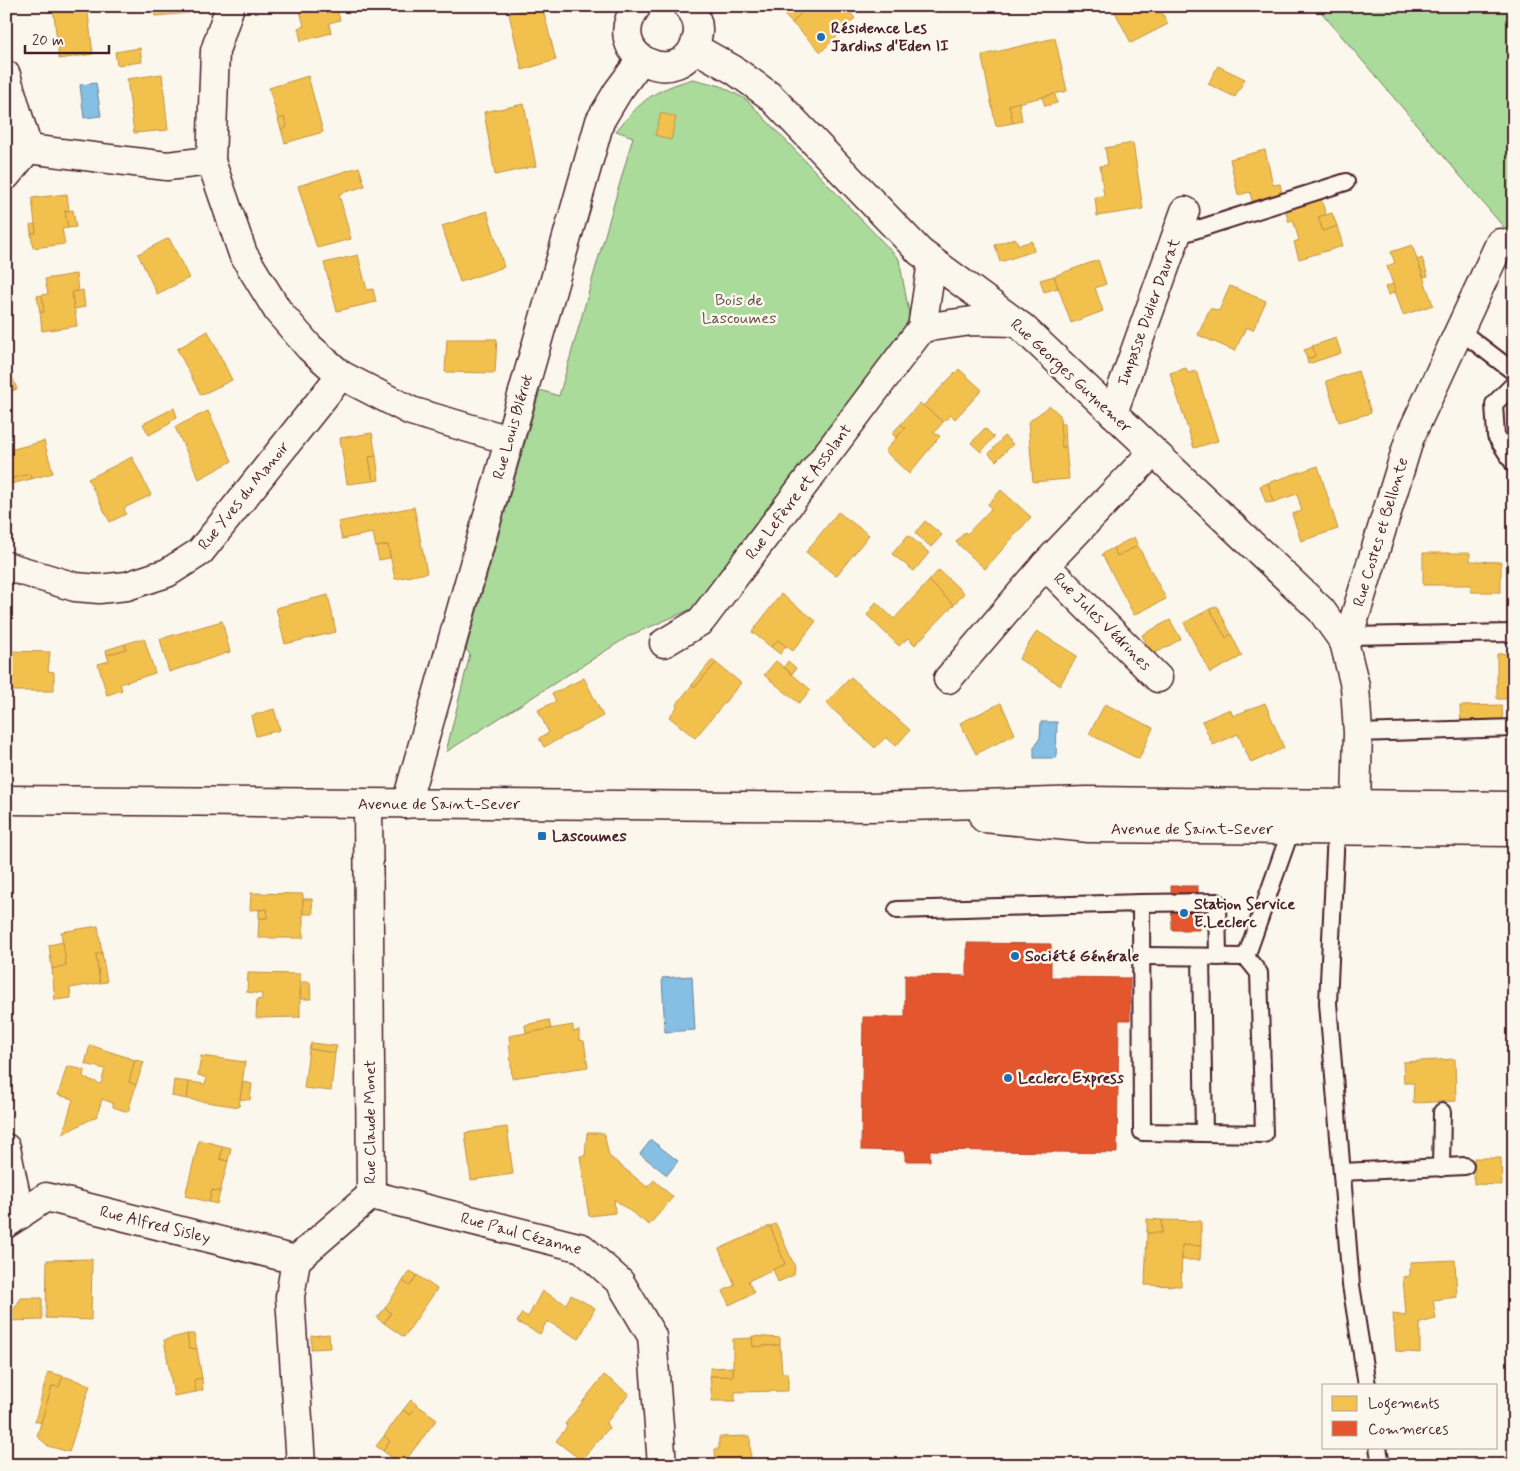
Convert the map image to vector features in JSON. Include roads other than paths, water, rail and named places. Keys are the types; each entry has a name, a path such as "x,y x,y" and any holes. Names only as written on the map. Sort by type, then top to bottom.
{"street":[{"path":"230,6 215,51 211,161 243,254 278,311 309,347 341,375 410,411 509,440"},
{"path":"638,6 631,15 627,33 632,51 641,60 652,66 664,67 677,64 688,58 695,48 698,23 688,6"},
{"name":"Rue Georges Guynemer","path":"695,48 734,70 770,96 875,207 932,262 1015,322 1321,610 1347,639"},
{"name":"Rue Louis Blériot","path":"406,804 600,121 618,91 641,60"},
{"path":"6,75 28,149"},
{"path":"28,149 167,166 211,161"},
{"path":"6,176 28,149"},
{"name":"Impasse Didier Daurat","path":"1112,413 1185,211"},
{"name":"Rue Costes et Bellonte","path":"1347,639 1410,437 1500,243"},
{"name":"Rue Lefèvre et Assolant","path":"664,643 701,621 922,328 932,262"},
{"path":"922,328 972,321 1015,322"},
{"name":"Rue Yves du Manoir","path":"6,566 75,587 99,589 127,586 167,572 200,552 341,375"},
{"name":"Rue Jules Védrines","path":"948,679 1045,565 1153,452"},
{"name":"Rue Jules Védrines","path":"1045,565 1158,678"},
{"path":"1336,831 1356,804 1358,734 1355,686 1347,639"},
{"name":"Avenue de Saint-Sever","path":"6,800 871,807 1087,801 1295,817 1336,831 1514,832"},
{"name":"Rue Claude Monet","path":"296,1260 371,1195 368,804"},
{"name":"Avenue de Saint-Sever","path":"1295,817 1356,804 1514,806"},
{"name":"Rue Alfred Sisley","path":"6,1148 13,1220 46,1197 296,1260"},
{"name":"Rue Paul Cézanne","path":"371,1195 582,1248 620,1282 652,1336 662,1465"},
{"path":"296,1260 290,1297 300,1465"}],"lane":[{"path":"1176,236 1346,182"},
{"path":"1459,330 1514,372"},
{"path":"1514,384 1494,404 1496,436 1514,464"},
{"path":"1347,639 1514,633"},
{"path":"1358,734 1514,728"},
{"path":"1246,958 1295,817"},
{"path":"1336,831 1328,1003 1350,1285 1368,1384"},
{"path":"897,910 1217,902 1218,957"},
{"path":"1141,903 1142,1132 1264,1134 1259,973 1246,958 1142,956"},
{"path":"1201,957 1204,1134"},
{"path":"1441,1168 1442,1112"},
{"path":"1342,1172 1465,1166"},
{"path":"1378,1448 1381,1465"}],"water":[{"path":"96,83 101,116 84,118 80,85"},
{"path":"1041,722 1057,722 1056,758 1034,758 1034,747 1040,738"},
{"path":"692,976 695,1030 665,1032 662,978"},
{"path":"651,1140 678,1161 667,1175 640,1154"}],"place":[{"name":"Résidence Les Jardins d'Eden II","path":"821,37"},
{"name":"Lascoumes","path":"542,836"},
{"name":"Station Service E.Leclerc","path":"1184,913"},
{"name":"Société Générale","path":"1015,956"},
{"name":"Leclerc Express","path":"1008,1078"}],"park label":[{"name":"Bois de Lascoumes","path":"739,309"}]}
